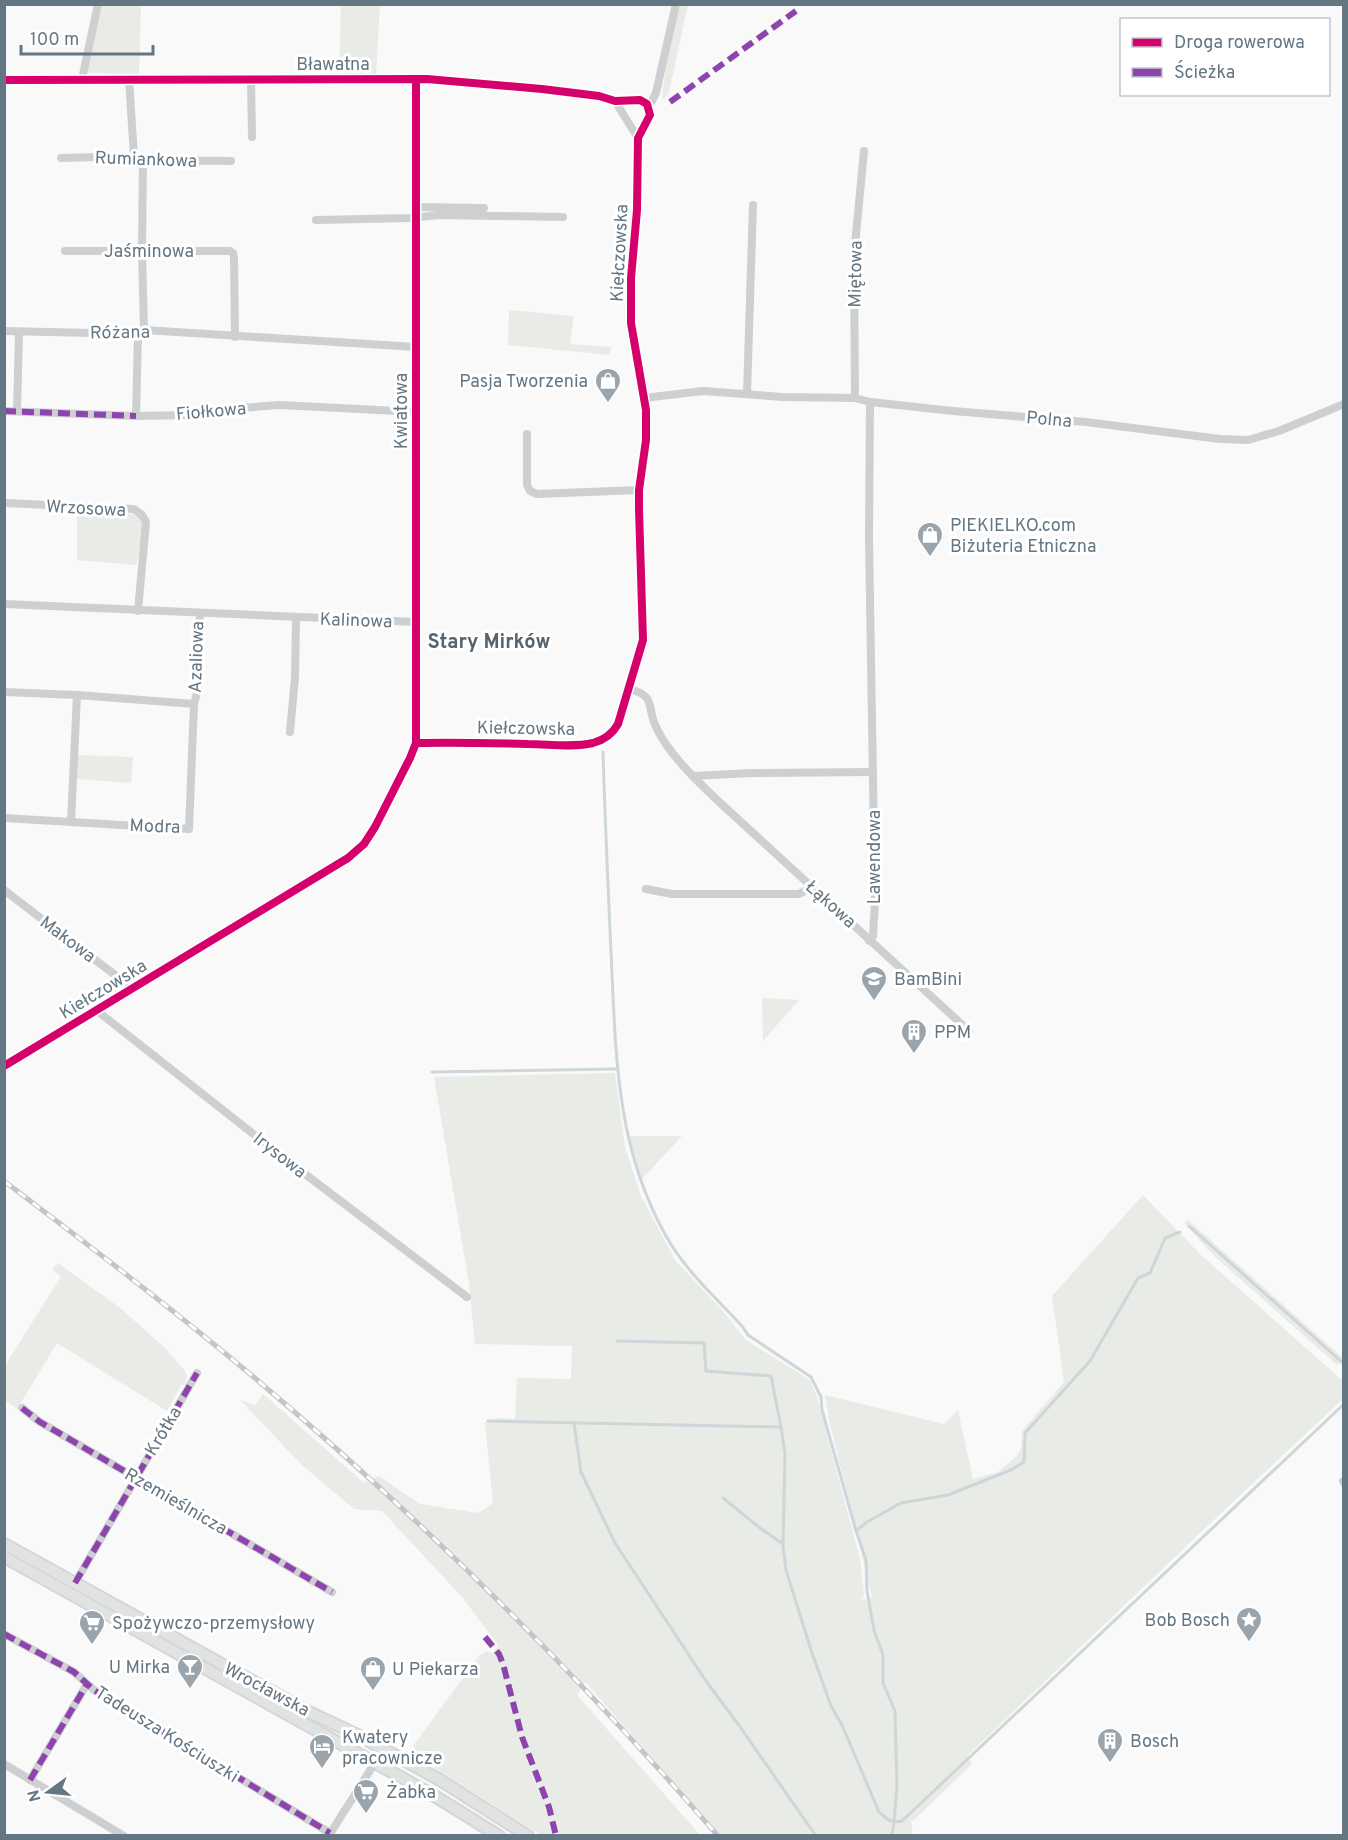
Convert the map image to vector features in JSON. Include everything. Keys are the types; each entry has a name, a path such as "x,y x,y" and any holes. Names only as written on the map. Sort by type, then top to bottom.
{"main road":[{"name":"Wrocławska","path":"4,1544 307,1711 382,1748 481,1804 528,1836"},
{"name":"Wrocławska","path":"4,1557 462,1811 499,1836"}],"street":[{"path":"82,79 98,4"},
{"path":"647,104 652,101 656,93 676,4"},
{"path":"251,79 252,137"},
{"name":"Bławatna","path":"4,80 416,79 542,89 599,96 615,101 640,100 647,104"},
{"name":"Kwiatowa","path":"416,79 416,743"},
{"path":"129,80 134,156"},
{"path":"615,101 638,138"},
{"name":"Kiełczowska","path":"4,1066 348,858 360,848 375,826 416,743 486,742 571,745 593,743 604,739 615,728 630,689 644,629 639,490 646,440 644,398 630,314 637,210 638,138 650,115 647,104"},
{"name":"Miętowa","path":"855,398 854,255 864,151"},
{"name":"Rumiankowa","path":"61,158 134,156 143,160 231,161"},
{"path":"136,416 141,332 143,160"},
{"path":"747,394 753,205"},
{"path":"415,207 484,208"},
{"path":"316,220 415,218 439,215 562,217"},
{"name":"Jaśminowa","path":"65,250 230,251 234,258 235,337"},
{"name":"Różana","path":"4,331 141,332 416,347"},
{"path":"16,411 19,332"},
{"name":"Polna","path":"644,398 703,391 783,397 855,398 870,402 1086,422 1220,439 1248,440 1279,431 1344,404"},
{"name":"Lawendowa","path":"869,941 873,936 875,902 869,538 870,402"},
{"name":"Fiołkowa","path":"4,411 136,416 189,415 279,405 417,412"},
{"path":"527,434 527,484 530,491 537,494 639,490"},
{"name":"Wrzosowa","path":"4,504 134,510 142,515 146,522 138,610"},
{"name":"Azaliowa","path":"4,604 200,614 197,693 194,704 4,692"},
{"name":"Kalinowa","path":"200,614 417,622"},
{"name":"Kalinowa","path":"290,732 295,678 296,618"},
{"name":"Łąkowa","path":"630,689 649,699 651,715 657,729 693,776 969,1031"},
{"path":"71,822 77,695"},
{"name":"Modra","path":"4,818 189,829 194,704"},
{"path":"693,776 873,772"},
{"path":"646,889 672,894 799,894 812,887"},
{"name":"Makowa","path":"4,890 132,988"},
{"name":"Irysowa","path":"96,1010 280,1155 467,1297"},
{"name":"Krótka","path":"75,1583 197,1373"},
{"name":"Rzemieślnicza","path":"22,1408 40,1422 332,1592"},
{"name":"Tadeusza Kościuszki","path":"4,1634 74,1672 105,1697 330,1834"},
{"path":"30,1780 87,1684"},
{"path":"330,1834 382,1748"},
{"path":"4,1764 124,1836"}],"shaded area":[{"path":"101,5 141,5 139,74 86,73"},
{"path":"341,5 380,5 376,74 339,74"},
{"path":"680,5 688,5 669,92 664,99 662,97 668,53"},
{"path":"509,310 574,316 570,344 611,347 610,355 508,345"},
{"path":"77,511 137,515 143,522 143,539 136,565 77,560"},
{"path":"78,755 133,757 131,783 77,778"},
{"path":"762,998 799,1000 763,1041"},
{"path":"615,1073 625,1147 641,1196 675,1260 723,1311 746,1340 810,1380 817,1397 860,1559 864,1595 862,1600 872,1597 825,1395 944,1424 958,1410 973,1479 998,1472 1017,1456 1021,1449 1022,1431 1064,1382 1052,1296 1143,1195 1201,1255 1344,1382 1343,1399 967,1756 972,1764 911,1821 913,1836 721,1835 585,1682 577,1695 700,1835 541,1835 424,1761 413,1746 480,1655 487,1651 493,1653 498,1645 462,1597 382,1511 354,1509 301,1464 240,1400 255,1405 263,1394 364,1483 379,1476 420,1504 478,1513 493,1503 485,1423 497,1418 515,1419 517,1378 571,1379 572,1346 475,1344 469,1284 434,1077"},
{"path":"629,1136 682,1136 642,1179"},
{"path":"1187,1219 1343,1358 1343,1361 1337,1365 1213,1255 1185,1224"},
{"path":"58,1263 120,1308 164,1347 185,1371 187,1378 185,1385 181,1385 167,1411 57,1343 17,1409 5,1400 4,1367 61,1277 52,1269"}],"waterway":[{"path":"603,752 617,1062 621,1098 637,1167 649,1202 666,1236 691,1272 748,1335 811,1377 821,1397 822,1410 866,1560 867,1591 874,1630 883,1655 883,1683 895,1711 897,1786 894,1822 902,1821 1344,1404"},
{"path":"432,1072 615,1069"},
{"path":"1189,1226 1344,1364"},
{"path":"856,1531 867,1522 901,1503 948,1495 1011,1470 1024,1462 1025,1433 1090,1361 1138,1278 1150,1273 1165,1238 1180,1232"},
{"path":"617,1341 704,1343 706,1371 771,1376 781,1427"},
{"path":"488,1421 781,1427 785,1454 783,1546 786,1570 831,1706 842,1725 879,1812 894,1822 892,1836"},
{"path":"574,1423 581,1472 615,1543 706,1681 816,1836"},
{"path":"723,1498 783,1544"}],"railway":[{"path":"4,1181 220,1349 374,1482 551,1654 718,1836"}],"marked path":[{"path":"670,102 796,11"},
{"path":"4,411 136,416"},
{"path":"75,1583 197,1373"},
{"path":"22,1408 40,1422 332,1592"},
{"path":"4,1634 74,1672 94,1690 330,1833"},
{"path":"485,1637 499,1654 503,1664 522,1737 549,1807 556,1836"},
{"path":"30,1780 87,1684"}],"cycle path":[{"path":"4,1066 348,858 364,844 375,827 410,758 416,743 416,79"},
{"path":"4,80 427,79 542,89 599,96 615,101 640,100 647,104 650,115 638,138 637,210 631,278 631,323 646,410 646,440 639,490 643,640 618,724 601,740 577,745 416,743"}],"place":[{"name":"Pasja Tworzenia","path":"608,404"},
{"name":"PIEKIELKO.com Biżuteria Etniczna","path":"930,558"},
{"name":"BamBini","path":"874,1002"},
{"name":"PPM","path":"914,1055"},
{"name":"Bob Bosch","path":"1249,1643"},
{"name":"Spożywczo-przemysłowy","path":"92,1646"},
{"name":"U Mirka","path":"190,1690"},
{"name":"U Piekarza","path":"373,1692"},
{"name":"Bosch","path":"1110,1764"},
{"name":"Kwatery pracownicze","path":"322,1770"},
{"name":"Żabka","path":"366,1815"}],"district":[{"name":"Stary Mirków","path":"489,641"}]}
